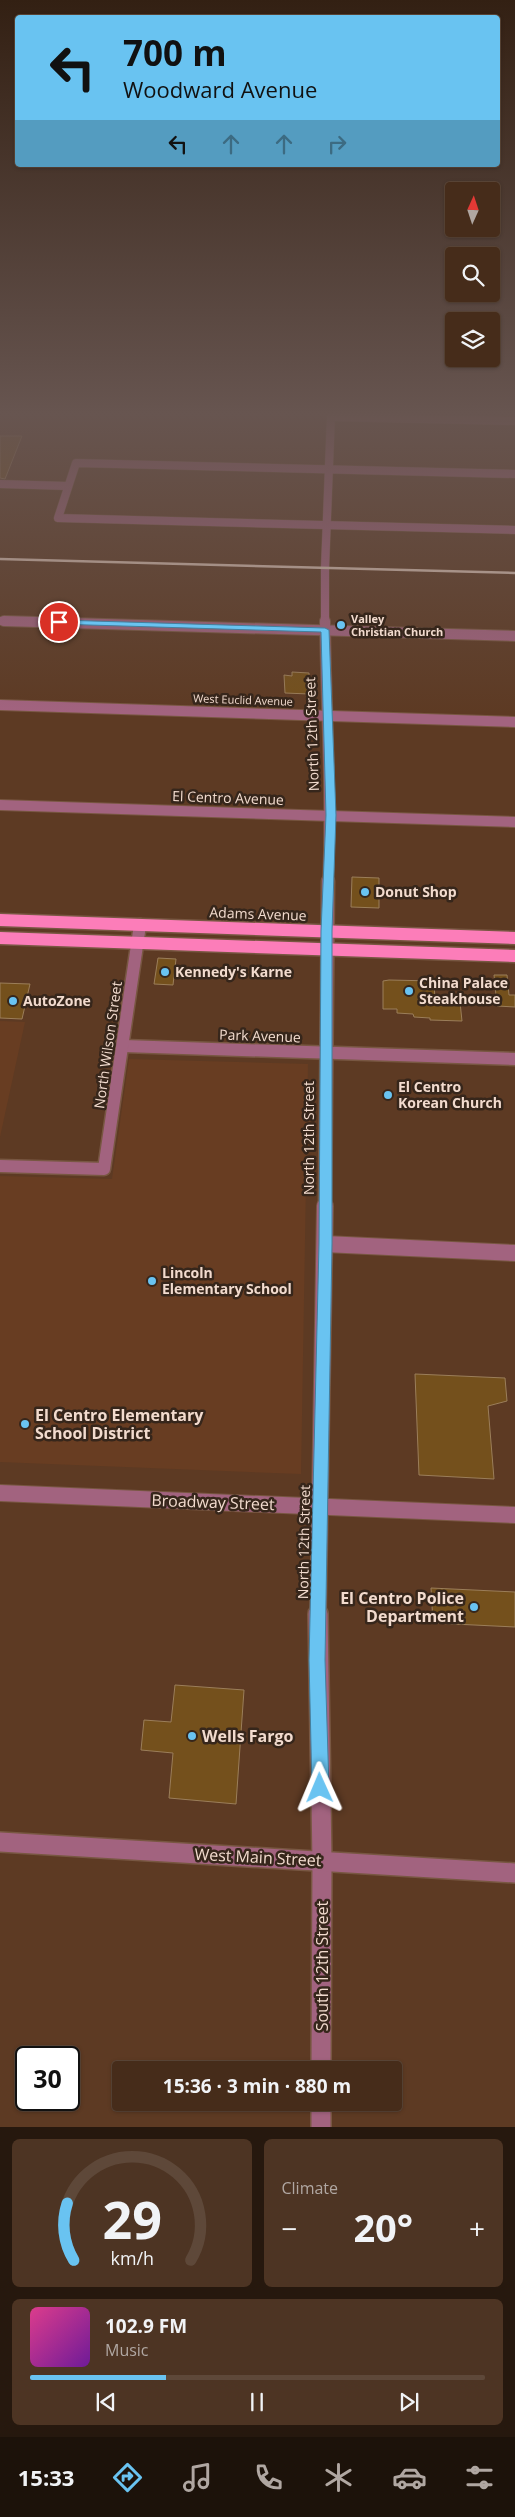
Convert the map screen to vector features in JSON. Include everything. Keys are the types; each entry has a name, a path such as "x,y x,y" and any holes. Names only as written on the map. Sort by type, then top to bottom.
{"main road":[{"name":"Adams Avenue","path":"0,920 515,938"},
{"path":"0,938 515,956"}],"street":[{"path":"59,514 58,518 515,530"},
{"name":"North 12th Street","path":"322,1861 317,1660 325,1244 326,931 331,815 326,716 326,514"},
{"path":"0,621 515,636"},
{"name":"West Euclid Avenue","path":"0,705 515,722"},
{"name":"El Centro Avenue","path":"0,805 515,822"},
{"name":"North Wilson Street","path":"0,1166 104,1169 124,1046 140,925"},
{"name":"Park Avenue","path":"124,1046 515,1059"},
{"path":"325,1244 515,1253"},
{"name":"Broadway Street","path":"0,1493 515,1515"},
{"name":"West Main Street","path":"0,1842 515,1873"},
{"name":"South 12th Street","path":"321,2061 322,1861"},
{"path":"321,2111 321,2127"}],"shaded area":[{"path":"0,1021 25,1022 0,1137"},
{"name":"Lincoln Elementary School","path":"129,1059 308,1064 301,1474 0,1462 0,1176 112,1179"}],"building":[{"path":"292,672 309,673 309,694 285,693 284,675 292,676"},
{"name":"Donut Shop","path":"352,877 379,878 379,908 351,907"},
{"name":"Kennedy's Karne","path":"158,958 176,959 173,985 154,984"},
{"path":"494,975 507,975 509,995 515,995 515,1007 497,1006"},
{"name":"China Palace Steakhouse","path":"383,981 434,981 435,1001 460,1002 462,1021 430,1020 430,1018 414,1017 413,1014 397,1013 397,1009 383,1009"},
{"name":"AutoZone","path":"0,983 30,984 22,1019 0,1018"},
{"path":"415,1374 505,1378 507,1401 488,1406 494,1479 419,1475"},
{"name":"El Centro Police Department","path":"431,1588 515,1592 515,1627 433,1623"},
{"name":"Wells Fargo","path":"175,1685 244,1690 236,1804 169,1798 173,1753 141,1750 144,1720 171,1722"}],"railway":[{"path":"0,559 515,573"}],"place":[{"name":"Valley Christian Church","path":"341,625"},
{"name":"Donut Shop","path":"365,892"},
{"name":"Kennedy's Karne","path":"165,972"},
{"name":"China Palace Steakhouse","path":"409,991"},
{"name":"AutoZone","path":"13,1001"},
{"name":"El Centro Korean Church","path":"388,1095"},
{"name":"Lincoln Elementary School","path":"152,1281"},
{"name":"El Centro Elementary School District","path":"25,1424"},
{"name":"El Centro Police Department","path":"474,1607"},
{"name":"Wells Fargo","path":"192,1736"}],"route":[{"path":"59,622 325,630 326,716 331,815 326,931 325,1244 317,1660 320,1788"}]}
